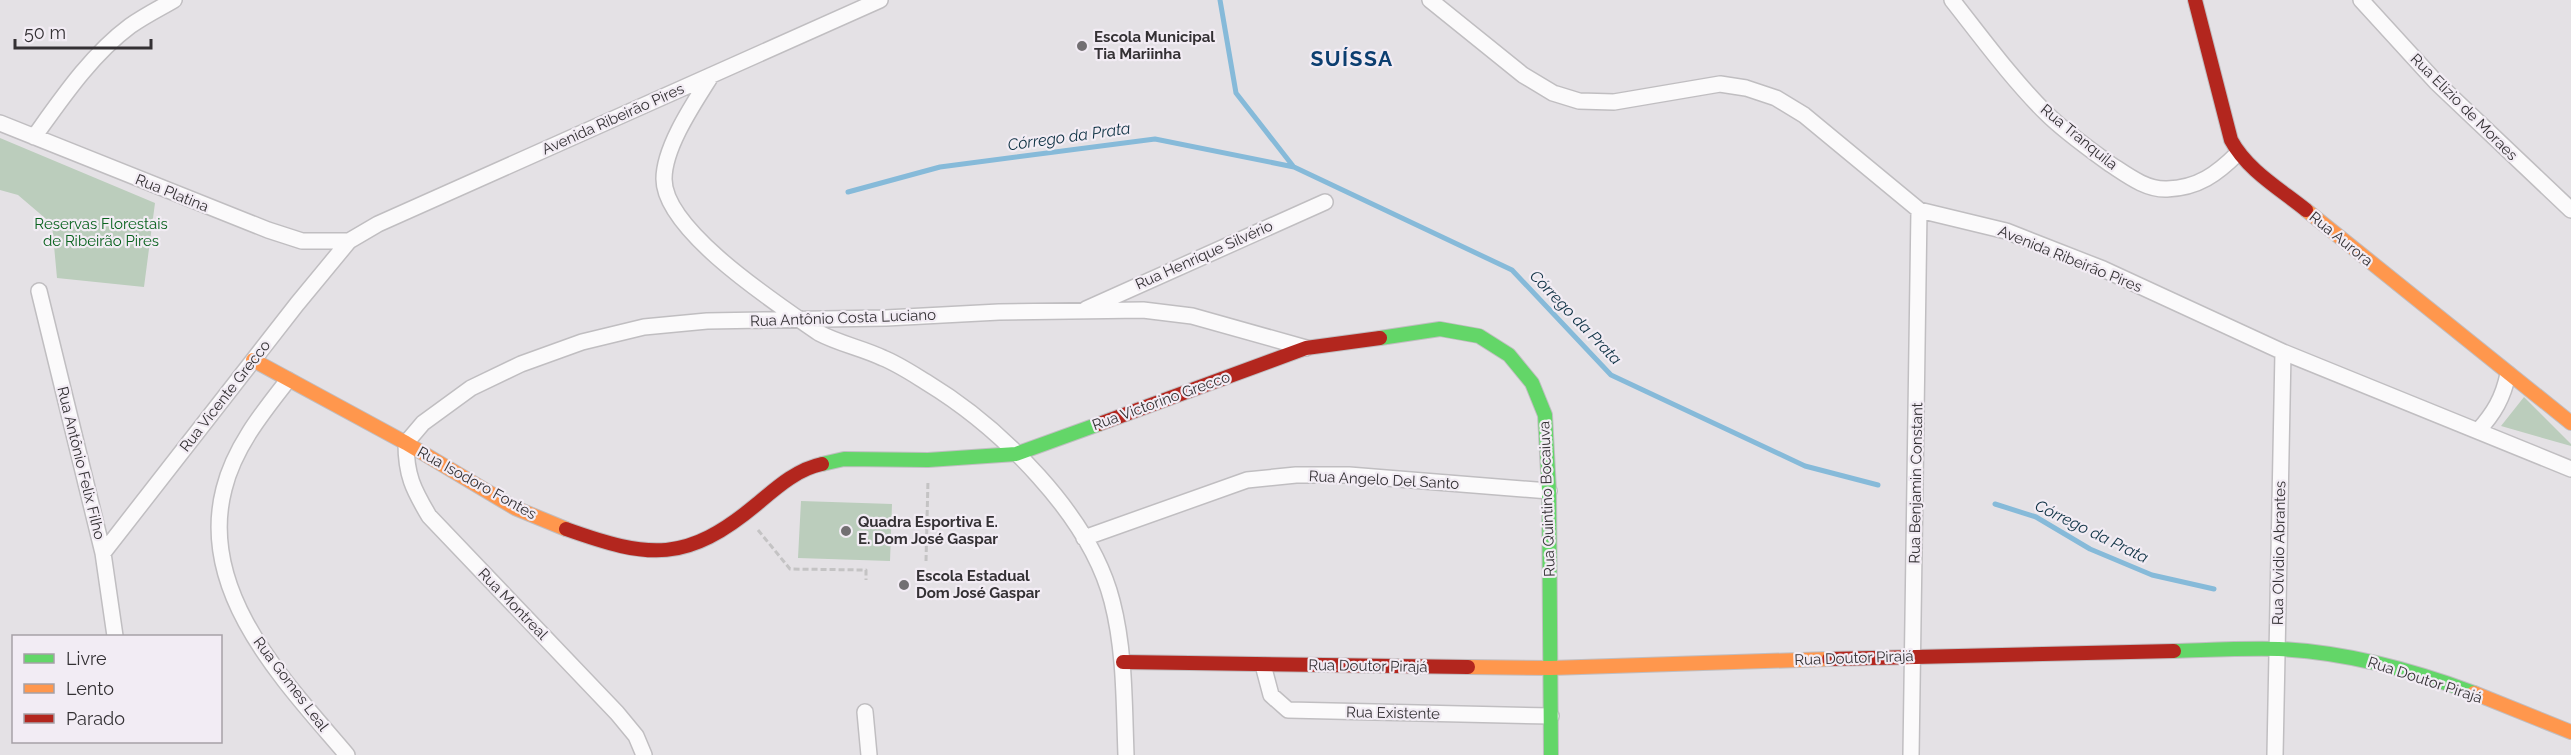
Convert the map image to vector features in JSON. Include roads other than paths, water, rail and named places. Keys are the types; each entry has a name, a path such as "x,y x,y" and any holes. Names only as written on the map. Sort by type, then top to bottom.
{"street":[{"path":"34,137 68,90 99,54 130,26 174,0"},
{"name":"Avenida Ribeirão Pires","path":"349,241 378,224 880,0"},
{"name":"Avenida Ribeirão Pires","path":"1430,0 1523,75 1553,93 1580,101 1614,102 1720,84 1746,88 1776,98 1804,115 1919,210 2006,231 2103,269 2283,352 2571,469"},
{"name":"Rua Tranquila","path":"1952,0 2012,76 2047,114 2081,143 2135,182 2165,190 2196,186 2219,172 2238,153"},
{"name":"Rua Aurora","path":"2195,0 2231,140 2238,153 2571,423"},
{"name":"Rua Elizio de Moraes","path":"2361,0 2436,82 2571,210"},
{"path":"711,76 683,121 668,159 664,178 667,195 674,212 719,258 801,320 835,342 883,358 928,383 970,413 1016,454 1054,496 1084,538 1112,600 1123,662 1126,755"},
{"name":"Rua Platina","path":"0,123 268,230 302,241 349,241"},
{"name":"Rua Henrique Silvério","path":"1084,310 1325,202"},
{"name":"Rua Benjamin Constant","path":"1911,755 1919,210"},
{"name":"Rua Vicente Grecco","path":"103,553 349,241"},
{"name":"Rua Antônio Felix Filho","path":"39,291 103,553 114,635"},
{"name":"Rua Antônio Costa Luciano","path":"406,443 423,423 471,388 521,364 582,342 644,327 707,321 1143,310 1192,316 1306,348"},
{"name":"Rua Quintino Bocaiuva","path":"1306,348 1440,329 1479,336 1509,355 1532,383 1545,414 1549,491 1551,755"},
{"name":"Rua Victorino Grecco","path":"1016,454 1306,348"},
{"name":"Rua Olvidio Abrantes","path":"2275,755 2283,352"},
{"name":"Rua Isodoro Fontes","path":"253,360 406,443 515,507 568,530 619,546 656,551 687,548 713,537 782,483 812,466 844,459 928,460 1016,454"},
{"path":"2478,432 2493,414 2504,395 2508,374"},
{"name":"Rua Gomes Leal","path":"288,380 261,414 237,454 223,490 219,532 225,575 244,621 273,664 347,755"},
{"name":"Rua Montreal","path":"406,443 406,469 414,490 429,516 617,713 636,736 644,755"},
{"name":"Rua Angelo Del Santo","path":"1084,538 1247,480 1296,475 1349,475 1549,491"},
{"name":"Rua Doutor Pirajá","path":"1123,662 1551,668 1914,656 2278,649 2327,653 2379,663 2434,679 2571,732"},
{"name":"Rua Existente","path":"1263,665 1271,694 1288,710 1551,716"},
{"path":"865,712 869,755"}],"waterway":[{"name":"Córrego da Prata","path":"1220,0 1236,93 1293,166"},
{"name":"Córrego da Prata","path":"848,192 940,167 1155,139 1294,167 1512,270 1611,375 1805,466 1878,485"},
{"name":"Córrego da Prata","path":"1995,504 2036,517 2090,549 2152,575 2214,589"}],"place":[{"name":"Escola Municipal Tia Mariinha","path":"1082,46"},
{"name":"Quadra Esportiva E. E. Dom José Gaspar","path":"846,531"},
{"name":"Escola Estadual Dom José Gaspar","path":"904,585"}],"district":[{"name":"SUÍSSA","path":"1352,59"}],"park label":[{"name":"Reservas Florestais de Ribeirão Pires","path":"101,232"}]}
